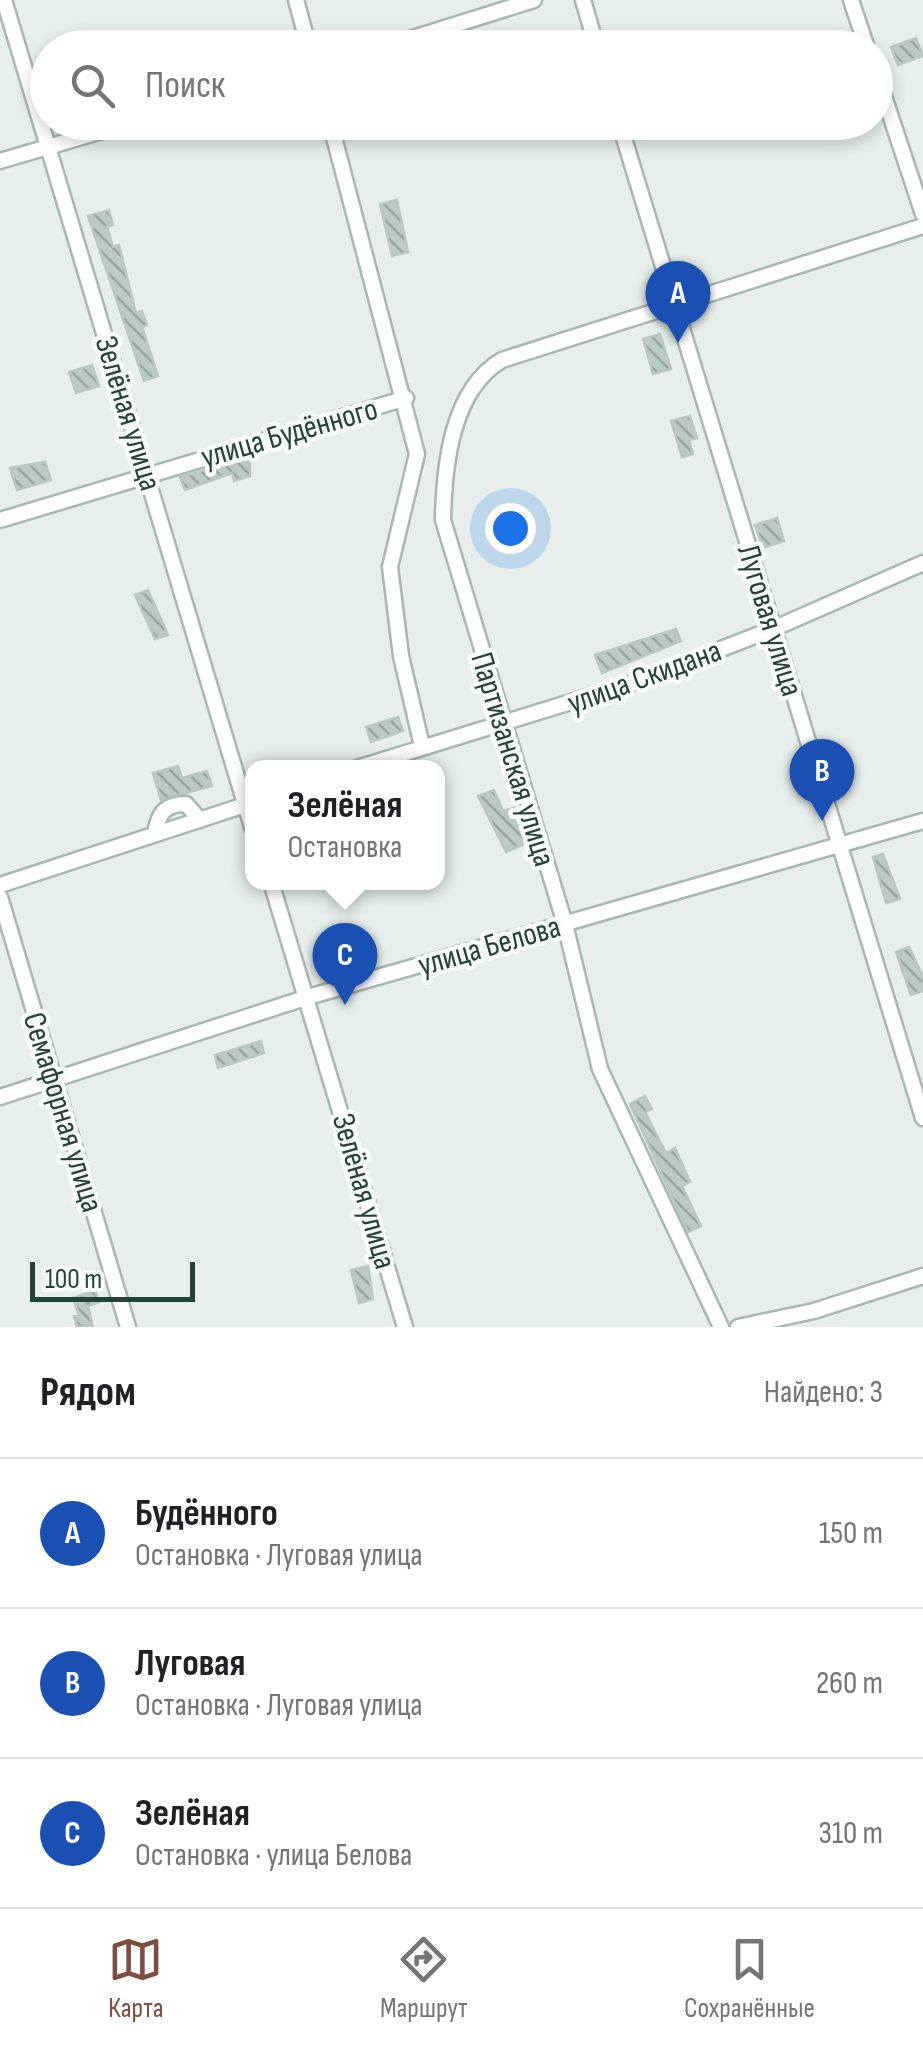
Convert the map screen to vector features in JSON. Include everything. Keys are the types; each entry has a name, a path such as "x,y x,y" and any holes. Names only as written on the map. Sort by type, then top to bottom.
{"street":[{"name":"Зелёная улица","path":"4,0 30,94"},
{"path":"296,0 305,30"},
{"path":"438,30 534,0"},
{"path":"583,0 592,30"},
{"path":"852,0 861,30"},
{"path":"893,123 923,214"},
{"name":"Зелёная улица","path":"43,140 245,791"},
{"path":"0,160 74,140"},
{"path":"335,140 406,398 417,454 390,566 401,656 422,746"},
{"name":"Луговая улица","path":"625,140 775,628 837,847 923,1118"},
{"path":"674,304 923,226"},
{"name":"Партизанская улица","path":"674,304 502,360 477,383 447,454 442,520 564,924 600,1069 721,1327"},
{"name":"улица Будённого","path":"0,520 406,398"},
{"name":"улица Скидана","path":"381,760 609,691 775,628 923,563"},
{"path":"155,834 158,818 166,808 186,804 200,820"},
{"path":"0,884 245,805"},
{"name":"улица Белова","path":"0,1097 308,997 923,821"},
{"name":"Зелёная улица","path":"274,890 405,1327"},
{"name":"Семафорная улица","path":"0,897 128,1327"},
{"path":"738,1327 814,1311 923,1276"}],"building":[{"path":"916,38 923,56 898,65 893,46"},
{"path":"397,200 408,252 392,256 380,204"},
{"path":"109,210 113,225 107,226 113,247 119,245 136,313 142,311 147,325 142,327 158,376 144,381 88,216"},
{"path":"660,334 671,369 653,374 643,339"},
{"path":"92,365 99,386 76,393 69,372"},
{"path":"690,416 697,438 689,440 693,454 682,457 671,421"},
{"path":"250,458 250,476 234,481 232,473 185,490 180,477"},
{"path":"45,462 51,480 17,490 10,468"},
{"path":"777,518 784,541 763,548 755,525"},
{"path":"148,590 168,635 155,639 135,595"},
{"path":"676,629 681,641 602,673 595,655"},
{"path":"398,717 403,731 371,742 366,727"},
{"path":"178,766 182,778 207,771 212,786 161,800 153,773"},
{"path":"494,790 503,811 514,808 527,843 506,852 478,796"},
{"path":"883,854 900,899 886,903 873,857"},
{"path":"909,947 923,977 923,991 911,995 896,952"},
{"path":"261,1041 264,1053 218,1068 215,1055"},
{"path":"645,1096 652,1109 645,1112 666,1153 675,1148 690,1182 682,1186 701,1226 688,1232 630,1104"},
{"path":"368,1266 373,1299 359,1303 351,1270"},
{"path":"95,1290 99,1302 88,1306 93,1327 77,1327 74,1316 79,1315 73,1298"}],"place":[{"name":"Будённого","path":"678,343"},
{"name":"Луговая","path":"822,821"},
{"name":"Зелёная","path":"345,1005"}]}
